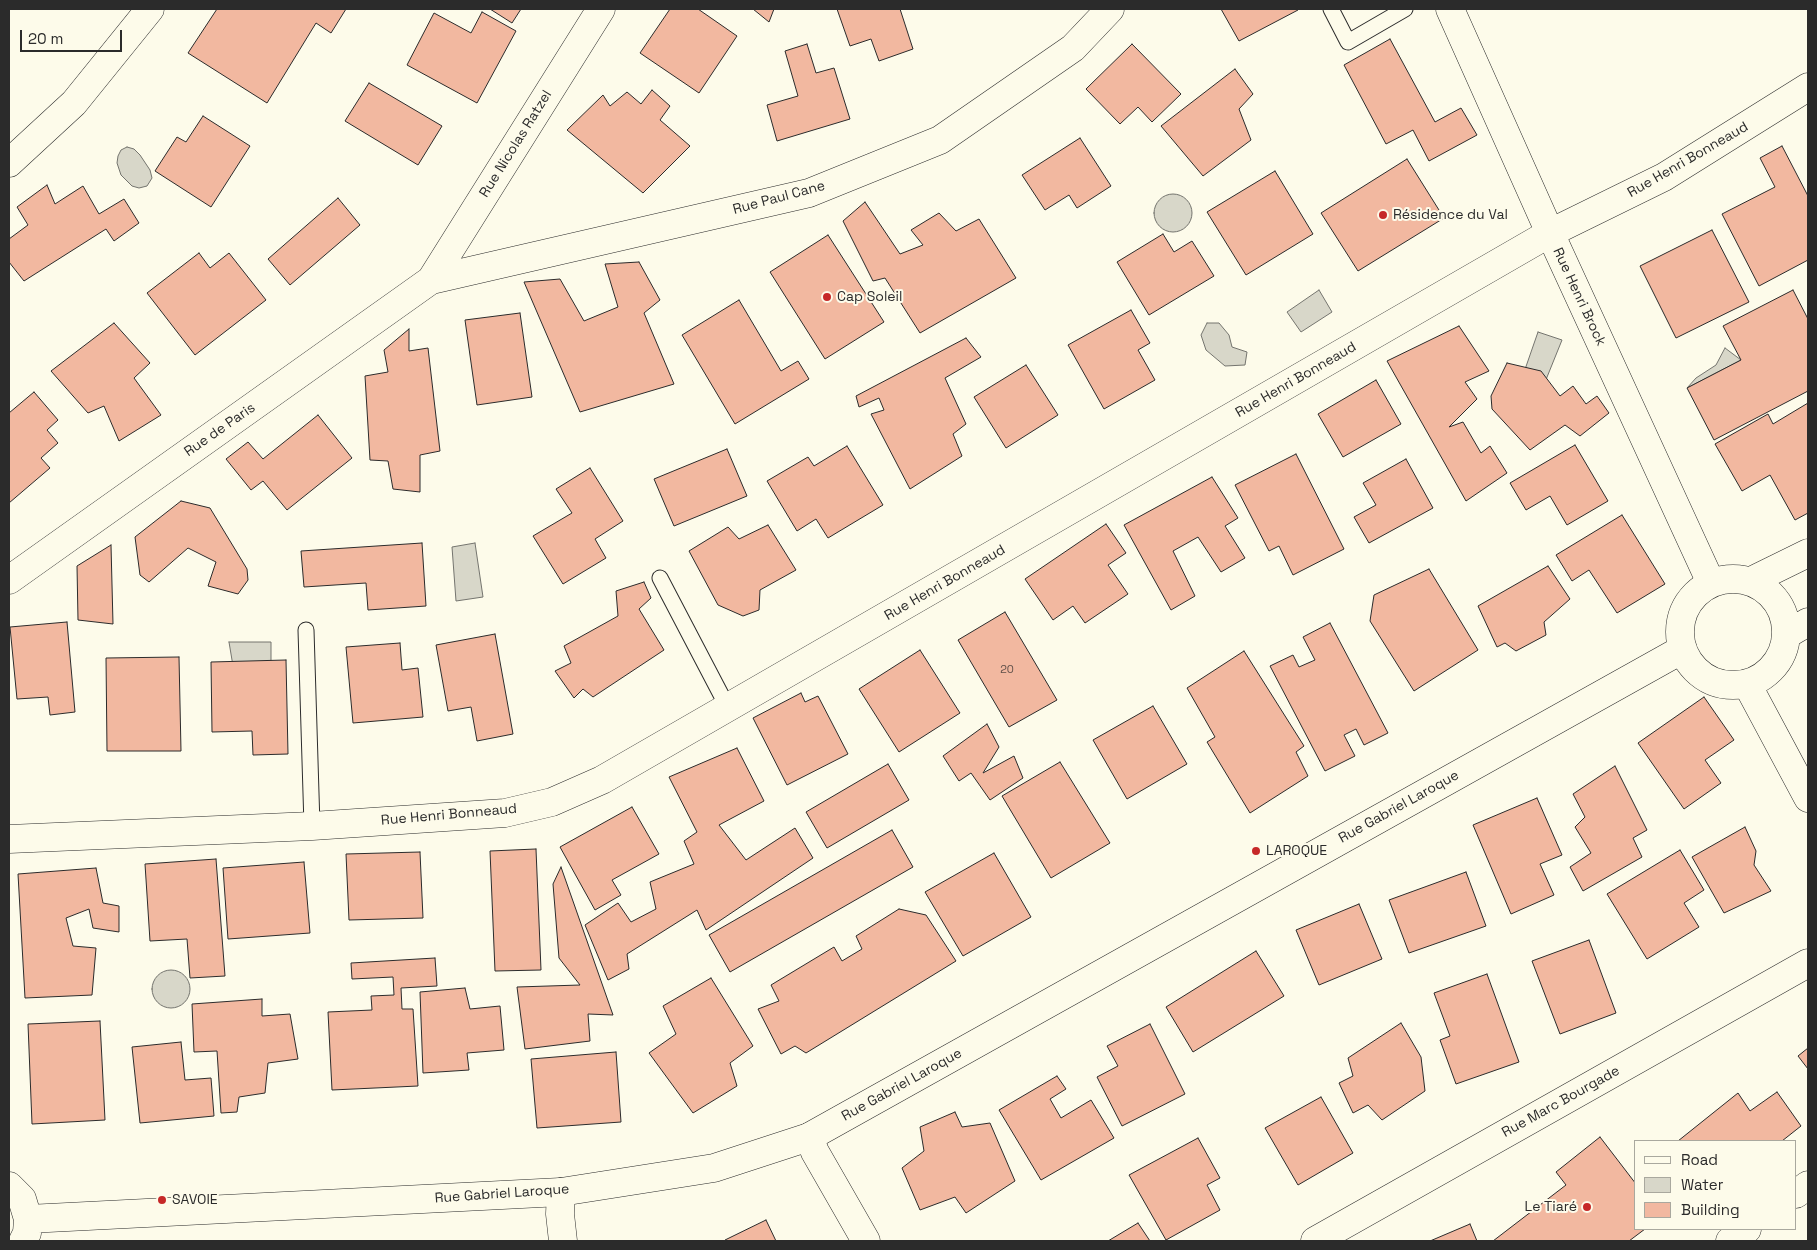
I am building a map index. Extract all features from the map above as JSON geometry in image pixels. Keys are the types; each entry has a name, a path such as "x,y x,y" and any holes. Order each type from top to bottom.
{"street":[{"path":"9,163 74,103 150,9"},
{"name":"Rue Nicolas Ratzel","path":"432,280 601,9"},
{"name":"Rue Paul Cane","path":"432,280 809,193 940,140 1073,48 1110,9"},
{"name":"Rue Henri Brock","path":"1450,9 1550,233 1711,583"},
{"name":"Rue Henri Bonneaud","path":"9,839 312,826 504,813 552,802 602,780 1550,233 1664,177 1808,87"},
{"name":"Rue de Paris","path":"9,580 432,280"},
{"path":"1751,582 1808,553"},
{"path":"1731,578 1751,582 1766,590 1778,602 1785,618 1797,629 1775,666 1762,677 1747,684 1727,685 1708,679 1693,666 1682,649 1680,634 1684,610 1698,592 1711,583 1731,578"},
{"name":"Rue Gabriel Laroque","path":"26,1230 562,1192 714,1168 809,1137 1682,649"},
{"path":"1747,684 1808,798"},
{"name":"Rue Marc Bourgade","path":"1315,1241 1808,963"},
{"path":"809,1137 815,1152 866,1241"},
{"path":"1797,1193 1808,1184"},
{"path":"9,1186 22,1199 26,1230"},
{"path":"562,1192 560,1214 563,1241"},
{"path":"1730,1241 1746,1230"}],"lane":[{"path":"1332,9 1348,42 1405,9"},
{"path":"660,578 728,708"},
{"path":"306,630 312,826"}],"water":[{"path":"127,147 134,149 140,155 150,170 152,178 147,186 139,188 132,186 121,175 117,163 118,156 121,150"},
{"path":"1173,194 1180,195 1186,200 1191,206 1191,220 1186,226 1180,231 1173,232 1166,231 1160,226 1155,220 1154,213 1155,206 1160,200 1166,195"},
{"path":"1319,290 1332,312 1301,332 1287,312"},
{"path":"1207,323 1219,323 1229,335 1232,347 1247,352 1245,365 1225,366 1206,350 1201,335"},
{"path":"1538,332 1562,340 1541,392 1522,378"},
{"path":"1725,348 1741,360 1687,388 1696,378 1716,365"},
{"path":"475,543 483,597 456,601 452,547"},
{"path":"229,642 271,642 271,671 233,666"},
{"path":"171,970 184,976 190,989 184,1002 171,1008 158,1002 152,989 158,976"}],"building":[{"path":"217,9 346,9 331,33 316,23 267,103 188,53"},
{"path":"490,9 521,9 512,23"},
{"path":"670,9 698,9 737,36 699,93 640,53"},
{"path":"753,9 774,9 769,22"},
{"path":"837,9 900,9 913,49 879,61 871,39 850,46"},
{"path":"1221,9 1297,9 1298,10 1239,41"},
{"path":"482,12 516,31 477,103 407,65 434,13 471,33"},
{"path":"1390,39 1435,122 1461,108 1477,135 1429,161 1413,130 1386,144 1344,65"},
{"path":"807,44 816,73 834,68 850,119 777,141 767,105 798,96 785,51"},
{"path":"1132,44 1181,94 1152,122 1138,107 1120,124 1086,89"},
{"path":"1235,69 1253,94 1239,109 1251,140 1203,176 1161,126"},
{"path":"369,83 442,126 418,165 345,121"},
{"path":"652,90 670,106 660,120 690,146 643,193 567,130 603,95 610,106 627,92 641,104"},
{"path":"203,116 250,146 211,207 155,171 177,137 186,142"},
{"path":"1080,138 1111,186 1077,208 1069,195 1045,210 1022,175"},
{"path":"1782,146 1808,196 1808,260 1759,286 1722,214 1775,187 1760,158"},
{"name":"Résidence du Val","path":"1407,159 1444,218 1358,271 1321,213"},
{"path":"1275,171 1313,234 1246,275 1207,212"},
{"path":"47,185 55,204 83,186 99,214 124,199 139,223 114,241 106,229 24,281 9,262 9,239 28,225 17,207"},
{"path":"338,198 360,225 290,285 268,259"},
{"path":"865,202 900,254 923,245 911,230 939,213 956,231 979,219 1016,278 920,333 885,278 873,281 843,221"},
{"path":"1712,230 1749,302 1676,338 1640,266"},
{"path":"1163,234 1174,252 1192,241 1214,276 1149,315 1117,262"},
{"name":"Cap Soleil","path":"828,235 884,322 825,359 770,272"},
{"path":"199,253 210,268 229,253 266,300 195,355 147,293"},
{"path":"639,262 660,300 644,313 674,384 580,412 524,282 560,279 584,321 618,307 605,264"},
{"path":"1793,290 1808,319 1808,391 1714,440 1687,388 1741,360 1723,326"},
{"path":"739,300 781,371 798,361 809,379 735,424 682,335"},
{"path":"1131,310 1150,343 1138,350 1155,380 1104,409 1068,345"},
{"path":"520,313 532,397 477,405 465,320"},
{"path":"114,323 150,363 134,378 161,415 119,441 104,406 88,413 51,371"},
{"path":"1459,326 1489,371 1465,382 1477,399 1449,427 1463,422 1481,453 1490,446 1507,473 1466,501 1387,361"},
{"path":"409,329 409,351 428,348 440,451 420,455 420,492 393,489 388,461 370,460 365,376 388,372 384,350"},
{"path":"966,338 981,357 945,378 966,424 953,434 962,456 910,489 871,414 884,410 879,398 859,407 856,396"},
{"path":"1507,363 1541,371 1560,396 1573,386 1586,404 1597,396 1609,413 1580,436 1565,425 1530,450 1492,409 1491,396"},
{"path":"1026,365 1058,415 1006,448 974,397"},
{"path":"1376,380 1401,424 1343,457 1318,414"},
{"path":"34,392 58,420 47,430 58,443 41,458 50,468 9,503 9,413"},
{"path":"1808,403 1808,513 1795,520 1770,475 1742,491 1715,444 1768,414 1773,424"},
{"path":"318,415 352,458 287,510 263,481 251,490 226,459 248,442 263,459"},
{"path":"1575,445 1608,501 1567,525 1550,496 1526,510 1510,483"},
{"path":"847,446 883,505 828,538 816,519 797,531 767,481 808,457 814,466"},
{"path":"727,449 747,496 674,526 654,479"},
{"path":"1296,454 1344,549 1293,575 1279,546 1269,551 1235,485"},
{"path":"1406,459 1433,508 1369,543 1354,517 1376,505 1363,483"},
{"path":"590,468 623,521 595,539 606,558 563,584 533,536 572,513 556,489"},
{"path":"1212,477 1238,518 1225,526 1245,558 1221,572 1198,537 1173,551 1195,596 1171,610 1124,525"},
{"path":"181,501 210,508 247,569 248,580 238,594 208,586 216,562 188,548 149,582 140,575 135,537"},
{"path":"1622,515 1665,584 1617,613 1589,570 1572,581 1556,555"},
{"path":"1106,524 1126,553 1108,565 1128,594 1085,623 1073,606 1053,620 1025,579"},
{"path":"768,525 796,570 760,590 759,610 743,616 718,605 689,551 728,527 739,539"},
{"path":"422,543 426,606 368,610 366,583 304,587 301,551"},
{"path":"111,545 113,624 78,620 77,566"},
{"path":"1548,566 1570,599 1544,622 1546,635 1516,651 1505,643 1497,647 1478,606"},
{"path":"1429,569 1478,650 1414,691 1370,621 1374,595"},
{"path":"644,582 651,598 639,609 664,650 593,697 583,689 574,698 555,671 571,663 564,646 618,616 616,591"},
{"path":"1005,612 1057,700 1009,727 958,640"},
{"path":"67,622 75,712 50,715 48,697 17,699 10,627"},
{"path":"1330,623 1388,733 1364,745 1356,729 1344,735 1355,756 1325,771 1270,666 1293,655 1299,667 1315,660 1303,637"},
{"path":"495,634 513,734 477,741 471,707 448,711 436,645"},
{"path":"400,643 402,670 418,668 423,717 353,723 346,647"},
{"path":"920,650 960,713 899,752 859,689"},
{"path":"1244,651 1304,746 1296,752 1308,776 1250,813 1207,742 1215,737 1187,688"},
{"path":"179,657 181,751 107,751 106,658"},
{"path":"286,660 288,754 253,755 252,731 212,732 211,662"},
{"path":"801,693 805,702 818,696 848,754 787,785 753,718"},
{"path":"1704,697 1734,740 1705,760 1721,783 1684,809 1638,743"},
{"path":"1153,706 1187,764 1127,799 1093,740"},
{"path":"987,724 999,747 983,773 1014,756 1023,778 990,800 971,773 959,781 943,756"},
{"path":"737,748 764,801 719,825 746,860 795,828 813,858 706,930 697,910 627,954 629,969 608,980 585,925 618,903 631,922 656,909 650,882 694,864 684,841 697,832 669,777"},
{"path":"1060,762 1110,843 1051,878 1002,796"},
{"path":"888,764 909,800 827,848 806,812"},
{"path":"1615,766 1647,830 1633,838 1642,857 1583,891 1570,867 1591,853 1575,827 1585,817 1573,794"},
{"path":"1537,798 1562,855 1540,864 1554,895 1511,914 1473,825"},
{"path":"632,807 659,854 612,880 621,895 595,910 560,847"},
{"path":"1745,827 1756,851 1754,865 1771,891 1724,913 1692,857"},
{"path":"892,830 913,867 730,972 709,935"},
{"path":"536,849 541,970 495,971 490,851"},
{"path":"1680,850 1704,890 1684,903 1699,927 1647,959 1607,894"},
{"path":"420,852 423,918 349,920 346,854"},
{"path":"994,853 1031,917 963,956 925,892"},
{"path":"216,859 225,976 190,978 187,939 150,941 145,864"},
{"path":"304,862 310,933 228,939 223,868"},
{"path":"561,867 613,1015 588,1014 590,1041 525,1049 517,987 580,985 559,958 553,884"},
{"path":"96,868 103,903 119,906 119,932 93,928 89,909 66,918 73,946 96,948 92,995 25,998 18,874"},
{"path":"1466,872 1486,926 1409,953 1389,900"},
{"path":"1359,904 1382,959 1319,985 1296,930"},
{"path":"899,909 926,915 956,961 806,1053 795,1046 781,1054 758,1009 779,1001 771,985 834,947 842,961 862,949 856,936"},
{"path":"1589,940 1616,1013 1560,1034 1532,961"},
{"path":"1256,951 1284,996 1193,1052 1166,1007"},
{"path":"435,958 437,986 401,988 402,1009 413,1009 418,1086 332,1090 328,1012 372,1010 371,996 394,995 393,977 352,979 351,963"},
{"path":"1487,974 1519,1062 1456,1084 1440,1040 1450,1036 1434,993"},
{"path":"711,978 753,1046 730,1063 737,1086 693,1113 649,1053 676,1034 663,1006"},
{"path":"465,988 470,1009 500,1006 504,1050 467,1053 469,1070 423,1073 420,992"},
{"path":"262,999 262,1016 290,1014 298,1059 268,1063 265,1093 239,1097 237,1112 221,1113 217,1051 194,1052 192,1004"},
{"path":"100,1021 105,1120 32,1124 28,1024"},
{"path":"1401,1023 1421,1057 1425,1091 1382,1120 1368,1105 1353,1113 1339,1083 1353,1076 1348,1058"},
{"path":"1150,1024 1185,1094 1122,1126 1097,1077 1118,1066 1107,1046"},
{"path":"181,1042 185,1080 211,1078 214,1116 140,1123 132,1047"},
{"path":"1808,1048 1808,1069 1798,1056"},
{"path":"616,1052 621,1122 537,1128 531,1059"},
{"path":"1057,1076 1066,1089 1050,1099 1061,1118 1091,1100 1114,1138 1041,1180 999,1110"},
{"path":"1777,1092 1801,1126 1783,1140 1679,1140 1738,1093 1750,1111"},
{"path":"1321,1097 1353,1153 1298,1185 1265,1128"},
{"path":"955,1112 962,1127 990,1123 1015,1181 966,1213 955,1197 920,1210 902,1168 924,1151 920,1127"},
{"name":"Le Tiaré","path":"1600,1137 1634,1181 1634,1230 1644,1230 1629,1241 1493,1241 1566,1185 1556,1172"},
{"path":"1198,1138 1220,1178 1207,1185 1220,1210 1166,1240 1129,1175"},
{"path":"766,1220 776,1241 725,1241 725,1240"},
{"path":"1138,1223 1150,1241 1108,1241"},
{"path":"1470,1224 1477,1241 1430,1241"}],"place":[{"name":"Résidence du Val","path":"1383,215"},
{"name":"Cap Soleil","path":"827,297"},
{"name":"LAROQUE","path":"1256,851"},
{"name":"SAVOIE","path":"162,1200"},
{"name":"Le Tiaré","path":"1587,1207"}]}
